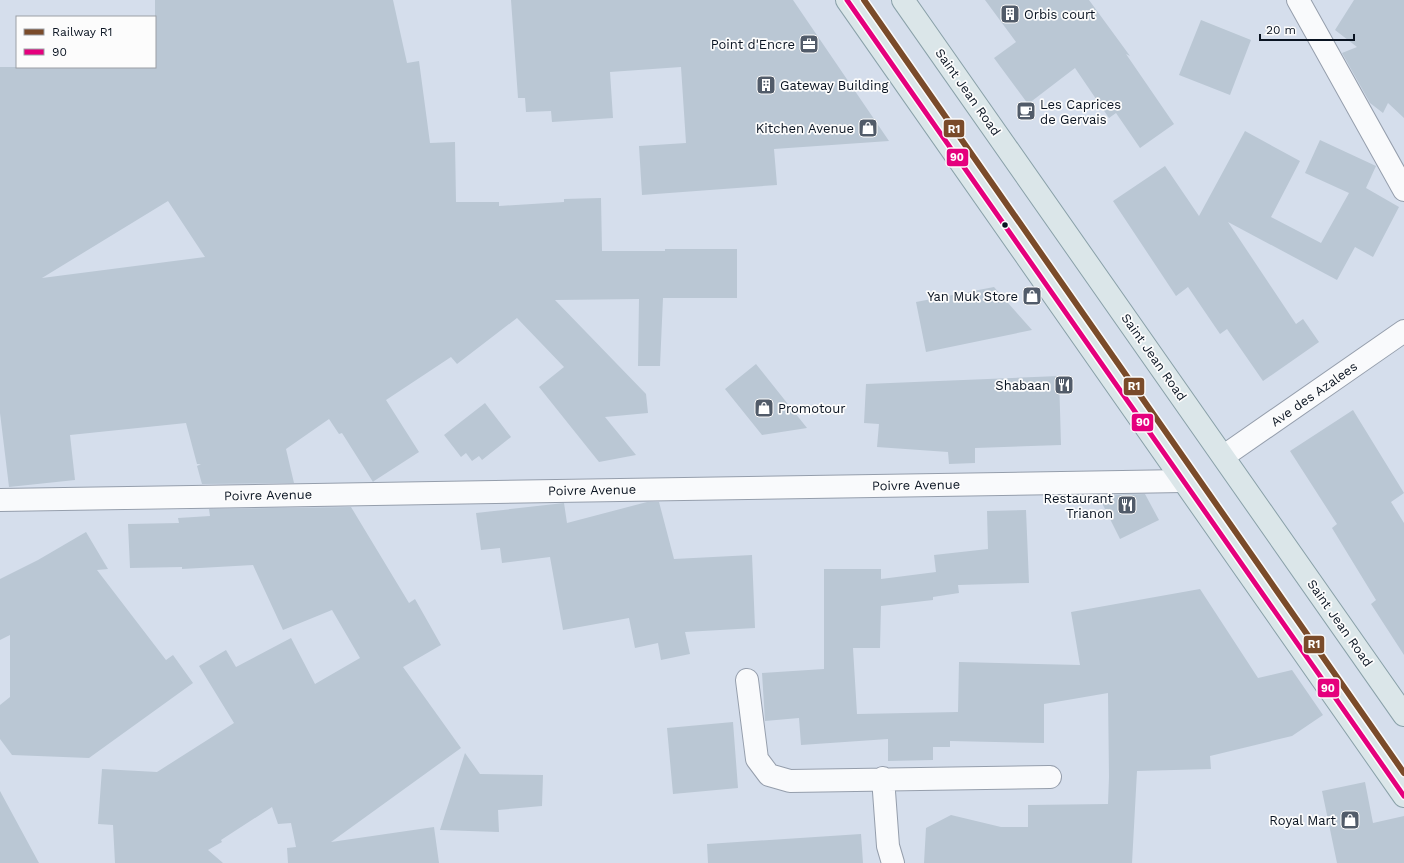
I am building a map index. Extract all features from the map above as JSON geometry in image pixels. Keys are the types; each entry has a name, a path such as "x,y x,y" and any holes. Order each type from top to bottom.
{"main road":[{"path":"847,0 1404,796"},
{"name":"Saint Jean Road","path":"903,0 1224,456 1404,715"}],"street":[{"path":"1298,0 1404,190"},
{"name":"Ave des Azalees","path":"1224,456 1404,331"},
{"name":"Poivre Avenue","path":"0,500 1183,481"},
{"path":"747,680 758,759 769,774 790,781 883,778 1050,777"},
{"path":"883,778 888,846 893,863"}],"building":[{"path":"155,0 393,0 407,63 419,61 430,143 455,142 456,202 499,202 499,206 564,202 564,199 601,198 602,251 737,249 737,298 663,298 660,366 638,366 639,299 555,300 646,394 648,413 605,417 636,455 599,462 539,387 564,367 517,318 457,364 451,357 386,400 419,452 373,482 342,433 339,434 329,419 286,449 294,483 202,484 197,466 201,464 197,464 186,423 70,435 75,480 9,487 0,413 0,67 156,68","holes":["168,201 205,257 42,278"]},
{"name":"Gateway Building","path":"511,0 793,0 889,141 774,149 777,185 642,195 639,146 686,143 681,67 610,72 613,118 552,122 551,111 526,112 525,98 518,98"},
{"path":"985,0 1089,0 1130,56 1126,54 1174,124 1140,148 1116,113 1109,118 1075,68 1028,104 994,58 1016,42"},
{"path":"1354,0 1404,0 1404,118 1388,103 1383,113 1370,103 1342,53 1357,47 1335,30"},
{"path":"1201,20 1251,40 1230,95 1179,75"},
{"path":"1245,131 1300,161 1271,217 1321,243 1349,193 1305,173 1320,140 1376,166 1366,188 1399,207 1373,257 1355,247 1337,280 1228,222 1296,324 1303,319 1319,342 1263,381 1227,329 1220,334 1188,287 1176,296 1113,201 1165,166 1199,216"},
{"path":"994,287 1032,330 926,352 916,302"},
{"path":"756,364 807,428 762,435 725,389"},
{"path":"1059,376 1061,445 975,448 975,463 949,464 948,452 877,447 879,424 864,423 866,384"},
{"path":"485,403 511,437 482,460 479,456 472,461 466,453 461,457 444,435"},
{"path":"1353,410 1404,493 1391,502 1404,523 1404,655 1371,604 1376,600 1332,528 1337,524 1290,451"},
{"name":"Restaurant Trianon","path":"1145,494 1159,520 1120,539 1098,495"},
{"path":"647,502 659,502 674,559 752,555 755,628 685,632 690,654 661,660 658,643 635,648 629,618 563,630 550,557 502,563 500,548 481,550 476,513 564,503 567,523"},
{"path":"351,507 409,603 415,599 441,645 403,667 461,748 331,842 434,827 439,863 288,863 287,848 296,847 291,823 278,824 272,807 208,850 223,863 115,863 113,825 98,824 102,769 157,772 234,723 199,666 226,650 236,667 291,638 315,684 360,658 332,610 283,630 253,565 182,569 182,567 130,568 128,524 179,523 178,518 210,516 209,509"},
{"path":"1026,510 1029,583 958,585 959,593 933,597 933,600 881,606 880,648 853,648 857,714 958,712 959,662 1080,665 1071,612 1200,589 1258,678 1292,670 1323,715 1292,736 1210,756 1211,769 1137,771 1132,863 924,863 926,828 951,815 1001,827 1028,827 1028,805 1108,804 1108,693 1044,704 1044,743 950,741 950,747 933,747 933,760 888,761 888,739 801,745 799,718 765,721 762,673 824,669 824,569 881,569 881,579 936,572 934,555 988,549 987,511"},
{"path":"86,532 108,569 97,570 166,660 173,655 193,683 89,758 12,755 0,739 0,705 10,697 10,635 0,640 0,579 38,560"},
{"path":"733,722 738,788 673,794 667,728"},
{"path":"465,753 480,774 543,775 542,806 498,810 499,832 440,830"},
{"name":"Royal Mart","path":"1365,782 1373,823 1404,816 1404,863 1337,863 1322,791"},
{"path":"0,791 39,863 0,863"},
{"path":"861,834 863,863 708,863 707,844"}],"rail line":[{"name":"R1","path":"864,0 1404,773"}],"transit line":[{"name":"90","path":"847,0 1404,796"}],"place":[{"name":"Orbis court","path":"1010,14"},
{"name":"Point d'Encre","path":"809,44"},
{"name":"Gateway Building","path":"766,85"},
{"name":"Les Caprices de Gervais","path":"1026,111"},
{"name":"Kitchen Avenue","path":"868,128"},
{"name":"Yan Muk Store","path":"1032,296"},
{"name":"Shabaan","path":"1064,385"},
{"name":"Promotour","path":"764,408"},
{"name":"Restaurant Trianon","path":"1127,505"},
{"name":"Royal Mart","path":"1350,820"}]}
